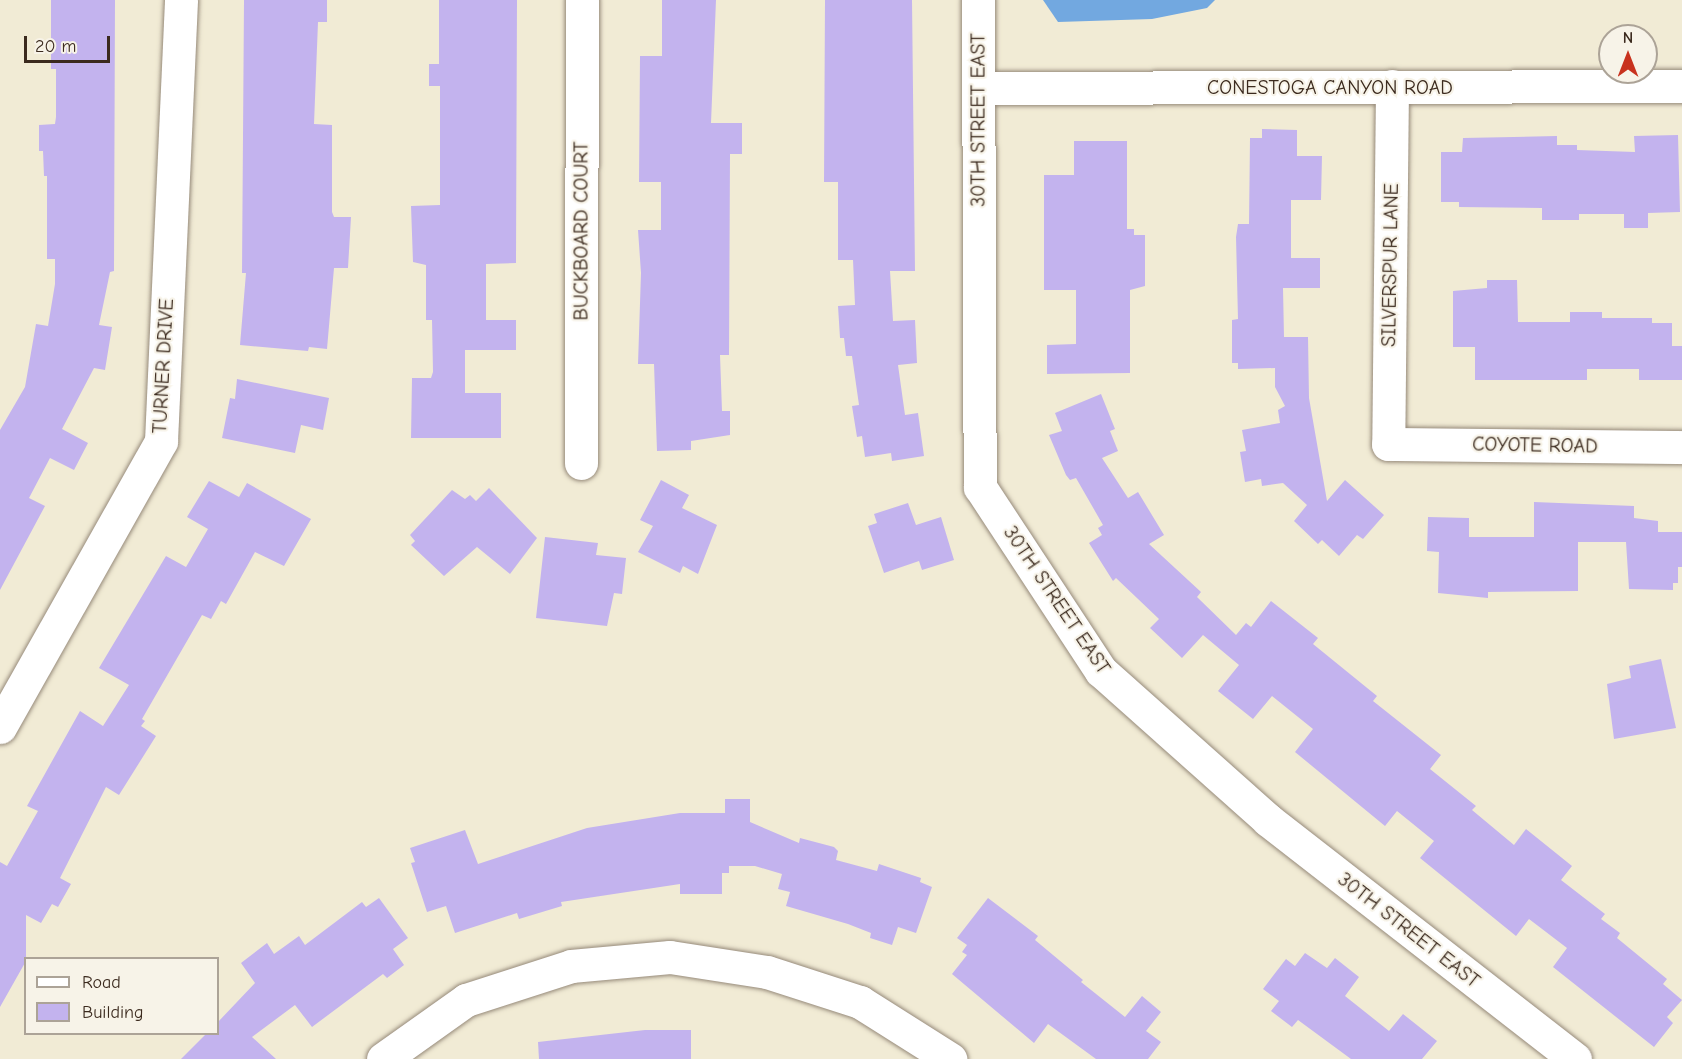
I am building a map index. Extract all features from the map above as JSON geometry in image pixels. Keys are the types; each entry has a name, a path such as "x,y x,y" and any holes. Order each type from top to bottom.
{"street":[{"name":"TURNER DRIVE","path":"0,727 160,441 181,0"},
{"name":"BUCKBOARD COURT","path":"580,463 582,0"},
{"name":"30TH STREET EAST","path":"978,0 980,487 1101,671 1268,820 1575,1059"},
{"name":"SILVERSPUR LANE","path":"1388,444 1392,86"},
{"name":"CONESTOGA CANYON ROAD","path":"978,88 1682,86"},
{"name":"COYOTE ROAD","path":"1388,444 1682,447"},
{"path":"382,1059 466,1000 571,966 670,957 767,972 860,1002 950,1059"}],"water":[{"path":"1043,0 1215,0 1207,8 1152,19 1058,22"}],"building":[{"path":"51,0 115,0 114,271 110,272 99,325 112,327 105,370 94,368 62,429 88,443 74,470 50,458 29,498 45,506 0,590 0,430 25,387 36,324 48,326 55,284 55,259 47,259 47,176 44,176 43,151 39,151 39,125 55,124 56,117 56,69 51,69"},
{"path":"244,0 327,0 327,22 318,22 314,124 332,125 332,212 334,217 351,217 348,268 334,268 327,349 309,347 308,351 240,345 246,273 242,273"},
{"path":"439,0 517,0 516,263 486,264 486,320 516,320 516,350 465,350 465,393 501,393 501,438 411,438 412,378 431,378 433,372 432,320 426,320 426,265 413,262 411,206 440,205 440,86 429,86 429,64 439,64"},
{"path":"662,0 716,0 711,123 742,123 742,154 730,154 729,355 720,355 722,411 730,411 730,435 691,441 691,450 657,451 654,364 638,364 641,273 638,230 661,230 661,182 639,182 640,56 662,56"},
{"path":"825,0 912,0 915,271 890,271 893,321 915,320 917,363 898,365 905,415 918,413 924,456 892,461 891,453 865,457 862,436 857,437 852,406 859,405 852,356 846,356 844,338 840,338 838,306 855,305 853,260 838,260 838,182 824,182"},
{"path":"1262,129 1297,130 1297,156 1322,156 1321,200 1291,200 1291,258 1320,258 1320,288 1283,288 1284,337 1308,337 1309,398 1327,501 1345,480 1384,515 1363,539 1357,535 1339,556 1322,540 1318,544 1294,521 1307,505 1283,483 1262,486 1261,479 1245,482 1240,452 1246,451 1242,430 1280,423 1278,410 1285,406 1275,387 1275,368 1238,369 1238,363 1232,363 1232,320 1238,319 1236,237 1238,224 1249,224 1250,138 1262,138"},
{"path":"1678,135 1680,212 1648,213 1648,228 1624,228 1624,214 1579,214 1579,220 1542,220 1542,208 1459,207 1459,202 1441,202 1441,152 1462,152 1463,138 1557,136 1557,145 1577,145 1577,150 1635,152 1634,136"},
{"path":"1074,141 1127,141 1127,229 1134,229 1134,235 1145,235 1145,286 1130,290 1130,373 1047,374 1047,345 1076,344 1076,290 1044,290 1044,175 1074,175"},
{"path":"1487,280 1517,280 1518,322 1570,322 1570,312 1602,312 1602,318 1652,318 1652,323 1672,323 1672,346 1682,346 1682,380 1639,380 1639,369 1587,369 1587,380 1475,380 1475,347 1453,347 1453,291 1487,288"},
{"path":"237,379 329,398 323,430 301,425 295,453 222,438 230,398 235,399"},
{"path":"1101,394 1115,429 1110,431 1118,451 1102,458 1128,498 1138,492 1164,535 1149,544 1201,592 1197,597 1236,635 1246,623 1251,627 1271,601 1318,638 1313,644 1377,696 1373,701 1441,755 1430,769 1476,806 1472,810 1514,845 1526,829 1572,866 1561,880 1605,914 1601,919 1620,933 1617,938 1667,979 1663,984 1682,1000 1667,1017 1673,1023 1654,1047 1553,967 1567,948 1529,919 1516,936 1420,858 1434,841 1397,811 1385,826 1295,752 1313,729 1272,696 1253,719 1218,691 1239,665 1203,635 1182,658 1150,628 1159,619 1116,578 1113,581 1089,543 1102,535 1098,528 1103,525 1076,478 1070,480 1066,475 1049,435 1062,431 1055,413"},
{"path":"661,480 689,495 682,508 717,525 698,574 683,566 680,573 638,552 653,526 640,520"},
{"path":"209,481 239,497 247,483 311,519 284,566 255,552 226,604 221,601 211,619 202,615 142,719 145,721 141,726 156,736 119,795 106,787 60,878 71,884 58,907 52,904 41,923 26,915 24,965 0,1007 0,862 7,866 38,811 27,806 80,711 103,726 129,685 99,668 166,556 186,567 208,529 187,517"},
{"path":"489,488 537,538 510,574 477,547 444,576 411,545 415,541 410,535 452,490 465,499 470,495 476,501"},
{"path":"1534,502 1634,506 1634,518 1658,521 1658,532 1682,532 1682,567 1678,567 1678,583 1673,583 1673,590 1629,589 1626,542 1578,542 1578,591 1488,592 1488,598 1438,593 1439,552 1427,551 1428,517 1469,518 1469,537 1534,537"},
{"path":"908,503 916,525 941,517 954,560 922,570 919,561 884,573 868,526 877,523 874,514"},
{"path":"545,537 598,543 596,555 626,558 622,594 614,593 607,626 536,618"},
{"path":"1661,659 1676,728 1614,739 1607,684 1631,678 1629,666"},
{"path":"725,799 750,799 750,822 799,843 800,838 834,847 838,851 836,860 877,871 879,864 921,878 920,882 932,887 916,933 898,927 892,945 870,938 871,933 848,924 786,906 790,892 778,889 782,874 755,866 729,866 729,873 722,873 722,894 680,894 680,884 561,902 562,906 519,919 517,913 455,933 446,906 427,912 411,863 415,862 410,848 465,830 478,864 587,828 680,813 725,813"},
{"path":"379,898 408,938 393,949 404,965 387,978 383,974 312,1027 295,1005 252,1037 276,1059 181,1059 205,1035 219,1035 219,1021 255,983 241,963 267,943 274,954 299,936 305,945 362,902 366,907"},
{"path":"988,898 1038,936 1035,940 1083,980 1081,982 1125,1017 1142,996 1161,1012 1146,1031 1161,1042 1148,1059 1096,1059 1048,1024 1034,1043 952,974 967,955 962,952 967,945 957,938"},
{"path":"1305,953 1327,968 1335,958 1359,977 1345,996 1389,1031 1403,1014 1437,1041 1422,1059 1351,1059 1298,1020 1292,1027 1271,1011 1279,1001 1263,989 1286,959 1295,966"},
{"path":"645,1030 691,1030 691,1059 539,1059 538,1042"}]}
